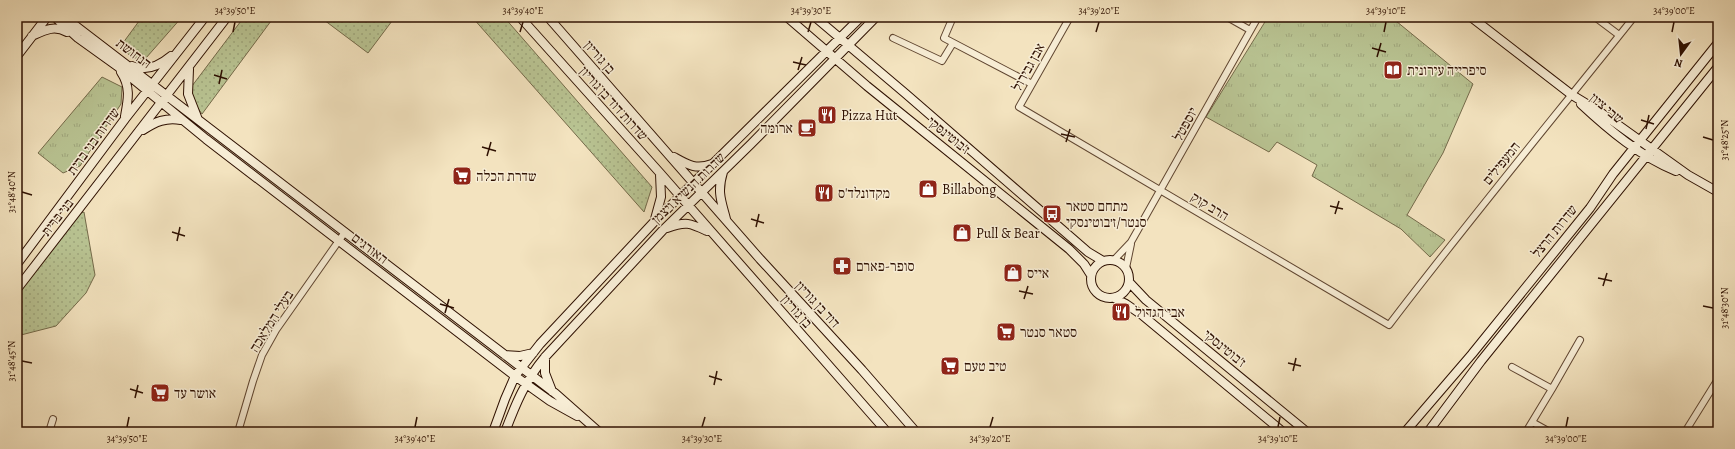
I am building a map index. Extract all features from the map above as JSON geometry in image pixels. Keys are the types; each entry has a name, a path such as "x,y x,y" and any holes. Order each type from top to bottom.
{"street":[{"path":"17,56 47,17"},
{"name":"הנחושת","path":"55,17 78,38 153,83 168,95"},
{"name":"הנחושת","path":"64,17 120,64 146,91"},
{"path":"125,119 128,101 128,88 120,64 138,68 150,68 161,64 181,48 205,17"},
{"path":"161,103 227,17"},
{"name":"שדרות דוד בן גוריון","path":"520,17 688,206"},
{"name":"בן גוריון","path":"548,17 665,150"},
{"name":"ז'בוטינסקי","path":"787,17 834,59 1069,249 1084,264 1091,275"},
{"name":"ז'בוטינסקי","path":"815,17 1088,252 1103,261"},
{"name":"שדרות הנשיא ויצמן","path":"493,432 515,376 533,353 654,222 861,17"},
{"name":"שדרות הנשיא ויצמן","path":"505,432 525,384 545,357 663,230 723,172 876,17"},
{"path":"953,17 944,38 1032,84"},
{"name":"אבן גבירול","path":"1019,107 1070,17"},
{"path":"1227,17 1250,30"},
{"name":"יוספטל","path":"1114,260 1131,242 1258,17"},
{"name":"שבי ציון","path":"1471,17 1572,95 1589,111 1634,147 1649,152 1718,192"},
{"name":"שבי ציון","path":"1480,17 1494,35"},
{"path":"1595,17 1619,35"},
{"name":"המעפילים","path":"1389,325 1452,241 1634,17"},
{"path":"32,36 52,28 61,28 78,38"},
{"path":"893,38 942,62 953,43"},
{"name":"שדרות הרצל","path":"1405,432 1472,354 1590,208 1613,174 1718,43"},
{"name":"שדרות בני ברית","path":"17,264 146,91 181,48"},
{"name":"שדרות הרצל","path":"1428,432 1447,406 1718,67"},
{"path":"189,68 188,94 191,106 198,119"},
{"name":"האורגים","path":"146,91 525,384 561,408 583,419"},
{"name":"האורגים","path":"168,95 569,404 583,419 599,432"},
{"name":"שבי ציון","path":"1572,95 1600,112 1640,140 1649,152"},
{"name":"בני ברית","path":"17,289 161,103"},
{"name":"הרב קוק","path":"1019,107 1389,325"},
{"path":"139,132 161,120 171,119 183,121"},
{"path":"665,150 685,164 702,168 716,162"},
{"path":"665,150 702,192"},
{"path":"723,172 719,185 719,193 727,222"},
{"path":"654,222 661,197 660,173"},
{"name":"דוד בן גוריון","path":"702,192 727,222 916,432"},
{"name":"בן גוריון","path":"688,206 887,432"},
{"path":"663,230 681,223 688,223 711,233"},
{"name":"בעלי המלאכה","path":"238,432 262,355 276,330 344,232"},
{"name":"יוספטל","path":"1126,268 1131,242"},
{"path":"1114,260 1126,268 1129,273 1129,282 1124,292 1114,298 1104,297 1096,292 1092,286 1091,275 1094,267 1103,261 1114,260"},
{"name":"ז'בוטינסקי","path":"1129,282 1146,300 1307,432"},
{"name":"ז'בוטינסקי","path":"1114,298 1142,315 1283,432"},
{"path":"1526,432 1580,340"},
{"path":"505,355 520,356 533,353"},
{"path":"545,357 545,373 552,391"},
{"path":"1512,367 1552,389"},
{"path":"1685,432 1718,379"},
{"path":"49,432 53,419"},
{"path":"1532,422 1550,432"}],"green space":[{"path":"142,17 182,17 146,58 133,58 120,47"},
{"path":"244,17 274,17 202,114 192,100 192,86"},
{"path":"320,17 395,17 368,53"},
{"path":"472,17 504,17 652,187 644,212"},
{"path":"1268,17 1383,17 1396,21 1473,84 1443,153 1407,215 1445,240 1430,257 1401,229 1312,176 1317,165 1277,142 1269,152 1206,117"},
{"path":"102,77 122,87 121,104 80,166 63,173 38,153"},
{"path":"84,212 95,275 86,293 56,326 17,336 17,289 75,215"}],"place":[{"name":"סיפרייה עירונית","path":"1393,70"},
{"name":"Pizza Hut","path":"827,115"},
{"name":"ארומה","path":"807,128"},
{"name":"שדרת הכלה","path":"462,176"},
{"name":"Billabong","path":"928,189"},
{"name":"מקדונלד'ס","path":"824,193"},
{"name":"מתחם סטאר סנטר/ז׳בוטינסקי","path":"1052,214"},
{"name":"Pull & Bear","path":"962,233"},
{"name":"סופר-פארם","path":"842,266"},
{"name":"אייס","path":"1013,273"},
{"name":"אבי הגדול","path":"1121,312"},
{"name":"סטאר סנטר","path":"1006,332"},
{"name":"טיב טעם","path":"950,366"},
{"name":"אושר עד","path":"160,393"}]}
